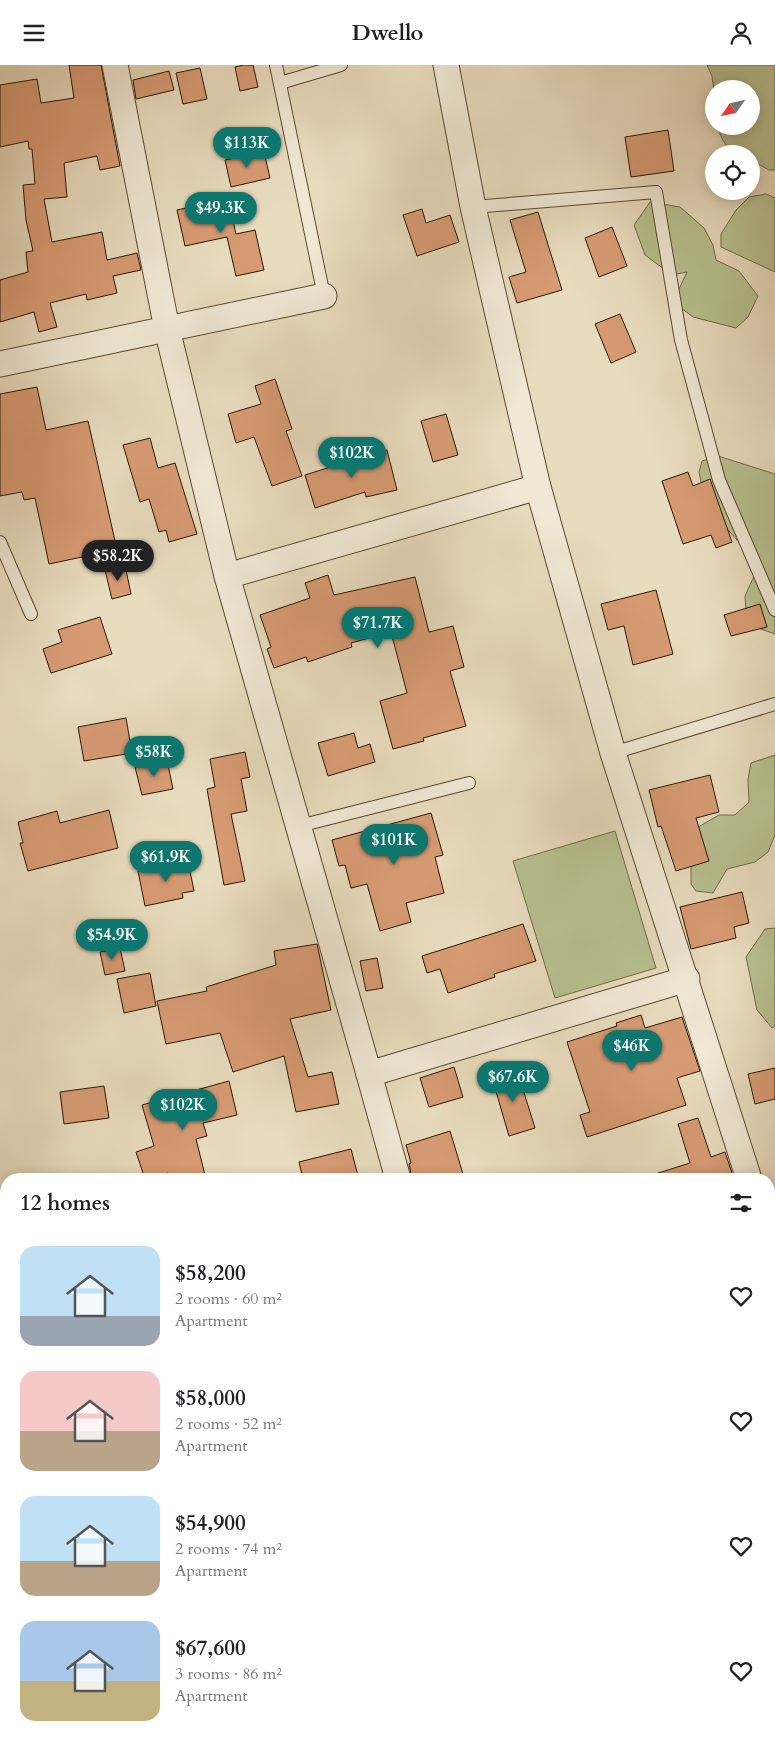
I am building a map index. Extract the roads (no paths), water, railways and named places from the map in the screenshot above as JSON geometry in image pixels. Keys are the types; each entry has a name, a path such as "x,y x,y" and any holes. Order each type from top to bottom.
{"street":[{"path":"115,65 167,329 227,576 370,1074 396,1173"},
{"path":"446,65 473,207 538,487 613,753 687,979 747,1173"},
{"path":"0,364 324,296"},
{"path":"227,576 538,487"},
{"path":"370,1074 687,979"}],"lane":[{"path":"276,65 324,296"},
{"path":"280,83 342,65"},
{"path":"473,207 656,192 680,340 719,480 775,610"},
{"path":"0,542 31,614"},
{"path":"613,753 775,704"},
{"path":"299,826 470,783"}]}
